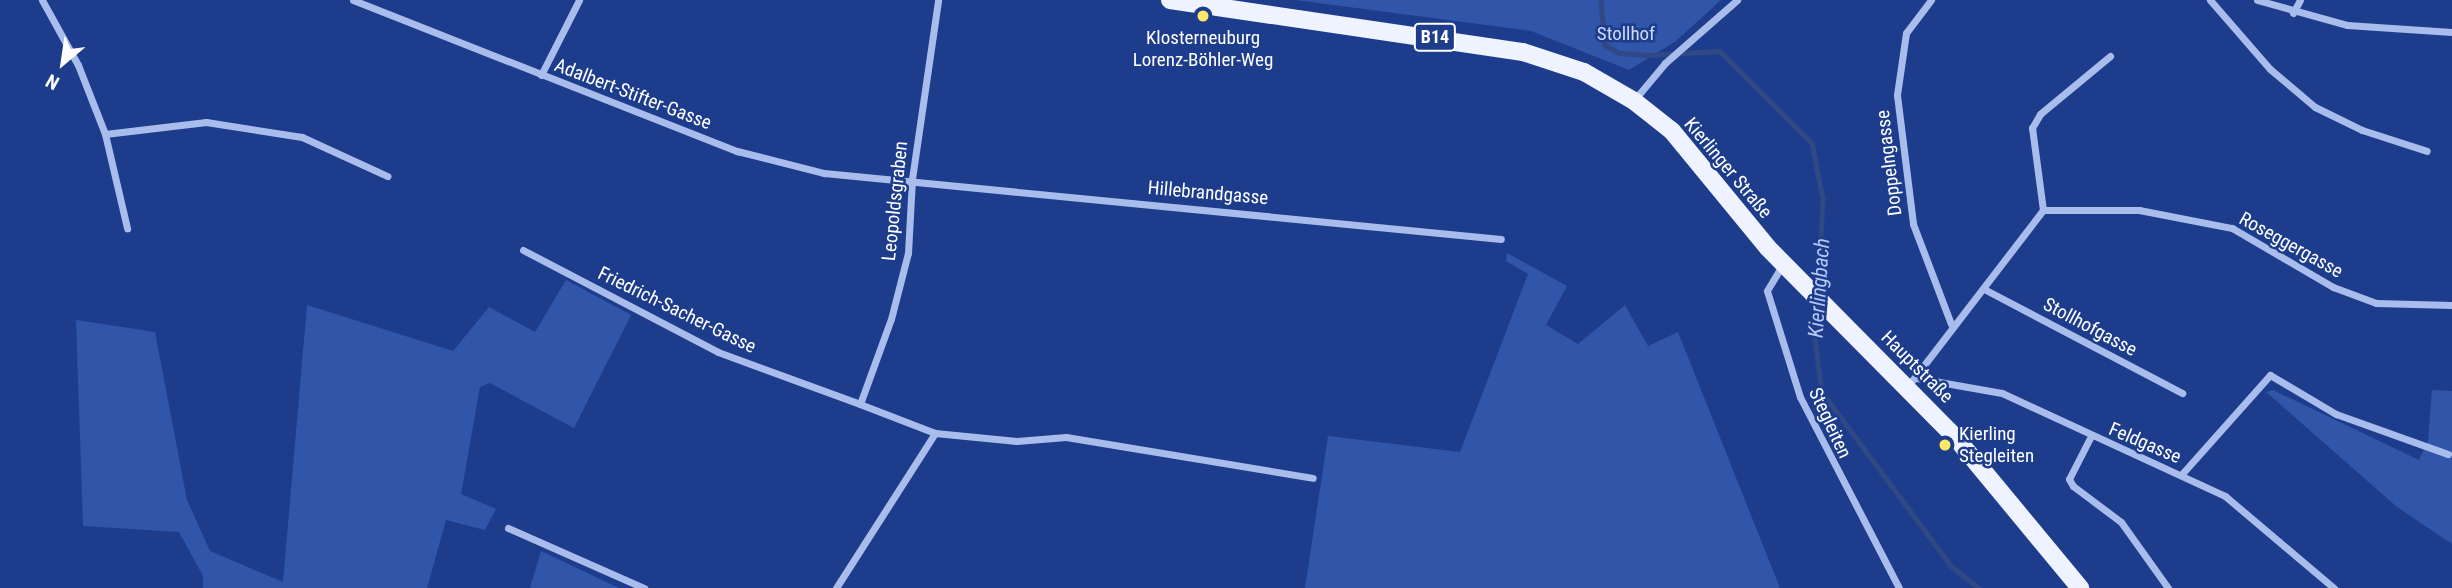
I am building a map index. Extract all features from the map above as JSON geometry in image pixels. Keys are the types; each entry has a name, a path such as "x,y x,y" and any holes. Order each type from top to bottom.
{"main road":[{"name":"Kierlinger Straße","path":"1170,0 1522,52 1584,72 1634,101 1672,131 1783,264 1828,308"},
{"name":"Hauptstraße","path":"1828,308 1912,382 2080,588"}],"street":[{"path":"42,0 78,65 105,134 127,228"},
{"name":"Adalbert-Stifter-Gasse","path":"353,0 753,157 824,173 912,179"},
{"path":"541,75 579,0"},
{"name":"Leopoldsgraben","path":"860,404 891,319 908,253 912,179 938,0"},
{"path":"1634,101 1665,63 1737,0"},
{"name":"Doppelngasse","path":"1931,0 1906,33 1897,95 1913,224 1951,324"},
{"path":"2210,0 2270,69 2315,107 2362,130 2427,151"},
{"path":"2257,0 2294,13 2347,25 2452,32"},
{"path":"2294,13 2300,0"},
{"path":"1912,382 1951,324 1983,289 2043,210 2032,128 2040,114 2110,57"},
{"path":"105,134 206,122 303,137 387,176"},
{"name":"Hillebrandgasse","path":"912,179 1500,239"},
{"name":"Roseggergasse","path":"2043,210 2139,210 2232,228 2333,287 2376,303 2452,305"},
{"name":"Friedrich-Sacher-Gasse","path":"523,250 718,352 860,404"},
{"name":"Stegleiten","path":"1783,264 1767,291 1800,397 1899,588"},
{"name":"Stollhofgasse","path":"1983,289 2182,393"},
{"path":"2181,475 2270,375 2336,414 2448,454"},
{"name":"Feldgasse","path":"1912,382 2001,393 2225,496 2334,588"},
{"path":"860,404 935,433 1017,441 1066,438 1313,478"},
{"path":"836,588 935,433"},
{"path":"2091,436 2069,479 2073,486 2121,522 2168,588"},
{"path":"508,528 644,588"}],"green space":[{"name":"Stollhof","path":"1295,0 1721,0 1676,41 1629,70 1531,31"},
{"path":"1507,253 1567,286 1546,325 1578,344 1625,305 1648,346 1678,332 1780,588 1305,588 1328,436 1460,452 1528,274 1506,261"},
{"path":"566,280 631,315 574,428 490,383 480,387 461,494 496,509 485,530 446,520 427,588 203,588 203,576 179,532 83,526 76,320 155,332 187,500 210,551 283,582 307,305 453,351 489,307 535,332"},
{"path":"2273,390 2419,460 2428,441 2432,390 2452,391 2452,544 2397,507 2266,392"},
{"path":"541,551 619,588 530,588"}],"waterway":[{"name":"Kierlingbach","path":"1601,0 1605,45 1619,53 1648,55 1720,51 1812,143 1823,199 1818,291"},
{"name":"Kierlingbach","path":"1815,303 1813,324 1822,392 1951,566 1979,588"}],"place":[{"name":"Klosterneuburg Lorenz-Böhler-Weg","path":"1203,16"},
{"name":"Kierling Stegleiten","path":"1945,445"}]}
